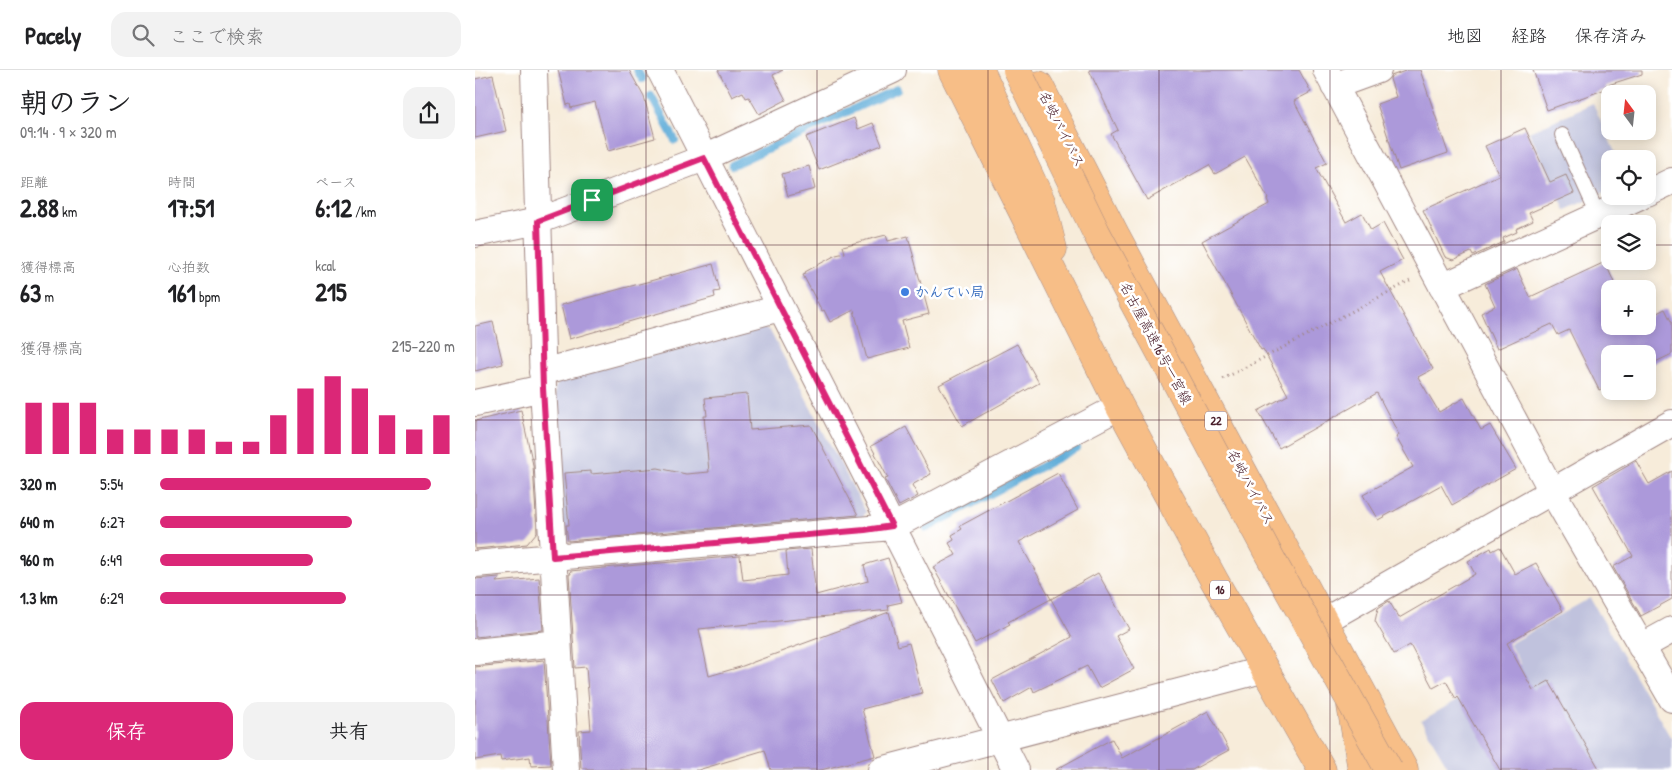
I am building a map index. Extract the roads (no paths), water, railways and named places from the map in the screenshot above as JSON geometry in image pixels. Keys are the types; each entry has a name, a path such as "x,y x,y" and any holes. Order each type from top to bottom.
{"highway":[{"path":"940,70 1111,411 1305,770"},
{"name":"16","path":"952,70 1121,407 1214,580 1322,770"},
{"path":"980,70 1041,200 1065,297"},
{"name":"名古屋高速16号一宮線","path":"1017,70 1101,241 1269,554 1389,770"},
{"name":"名岐バイパス","path":"1031,70 1116,236 1404,770"},
{"path":"1324,622 1347,687 1356,728 1362,770"}],"street":[{"path":"534,70 543,380 566,770"},
{"path":"659,70 1016,770"},
{"path":"475,234 538,221 704,158 893,70"},
{"path":"1378,70 1330,78 1552,491 1672,699"},
{"path":"1656,189 1672,181"},
{"path":"1438,278 1620,205"},
{"path":"475,403 543,380 780,308"},
{"path":"475,564 865,530 892,526 1111,411"},
{"path":"1324,622 1672,423"},
{"path":"1641,647 1672,630"},
{"path":"475,652 558,643"},
{"path":"881,770 1251,673"}],"lane":[{"path":"1561,135 1598,215"}],"waterway":[{"path":"637,70 642,79"},
{"path":"732,165 897,89"},
{"path":"651,96 675,140"},
{"path":"927,528 1076,448"}],"place":[{"name":"かんてい局","path":"905,292"}]}
